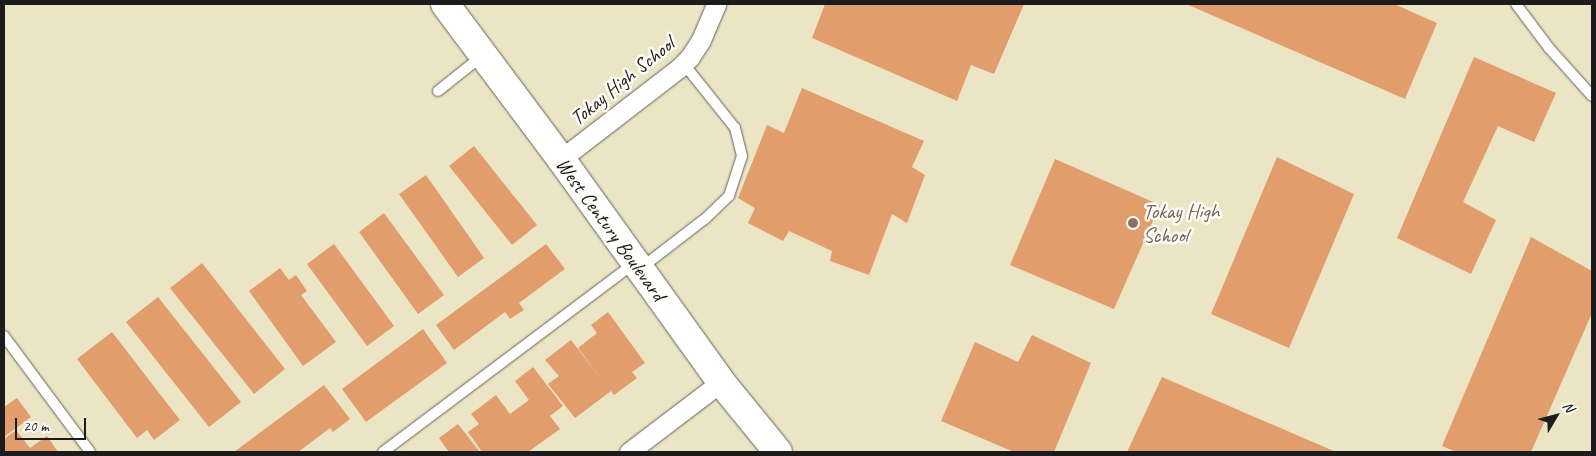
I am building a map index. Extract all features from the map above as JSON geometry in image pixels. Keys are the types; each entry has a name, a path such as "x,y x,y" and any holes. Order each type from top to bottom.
{"street":[{"name":"West Century Boulevard","path":"445,4 561,159 721,382 778,452"},
{"name":"Tokay High School","path":"561,159 684,64 701,40 716,4"},
{"path":"629,452 721,382"}],"lane":[{"path":"1516,4 1549,48 1592,96"},
{"path":"438,91 483,56"},
{"path":"383,452 706,218 729,196 742,156 735,128 684,64"},
{"path":"4,336 90,452"}],"building":[{"path":"825,4 1024,4 994,74 971,65 957,101 812,38"},
{"path":"1186,4 1394,4 1437,23 1405,99"},
{"path":"1474,57 1556,93 1534,142 1498,126 1463,202 1496,220 1471,274 1397,238"},
{"path":"802,88 924,141 912,167 925,175 907,223 892,214 869,275 830,261 832,251 789,231 783,241 748,223 755,208 738,198 767,125 784,133"},
{"path":"474,146 537,225 512,245 449,166"},
{"path":"1277,157 1354,194 1289,348 1211,314"},
{"path":"1055,159 1160,205 1114,309 1010,265"},
{"path":"426,175 484,258 458,277 399,194"},
{"path":"384,213 444,295 418,314 359,232"},
{"path":"1531,237 1592,271 1592,313 1531,452 1456,452 1442,446"},
{"path":"334,244 394,326 367,346 307,264"},
{"path":"546,244 565,269 519,303 524,310 510,319 505,312 454,350 436,325"},
{"path":"202,263 285,369 254,394 170,288"},
{"path":"280,268 289,280 296,275 307,291 301,295 336,342 303,366 249,291"},
{"path":"158,297 241,402 209,427 126,322"},
{"path":"608,312 645,363 632,372 637,378 614,395 611,391 575,418 548,384 559,376 545,360 571,340 602,380 578,348 597,333 591,325"},
{"path":"423,329 447,363 366,422 342,389"},
{"path":"112,332 180,420 154,440 147,430 137,438 77,359"},
{"path":"1032,335 1091,363 1054,452 1014,452 941,421 975,342 1018,362"},
{"path":"533,367 563,406 550,416 560,429 528,452 482,452 468,432 479,424 471,414 496,395 510,414 529,400 515,381"},
{"path":"1162,377 1336,452 1127,452"},
{"path":"324,385 350,419 333,432 330,428 298,452 234,452"},
{"path":"17,398 31,417 4,437 4,407"},
{"path":"458,424 480,452 449,452 439,438"},
{"path":"16,430 30,448 47,436 58,452 4,452 4,439"}],"place":[{"name":"Tokay High School","path":"1133,223"}]}
